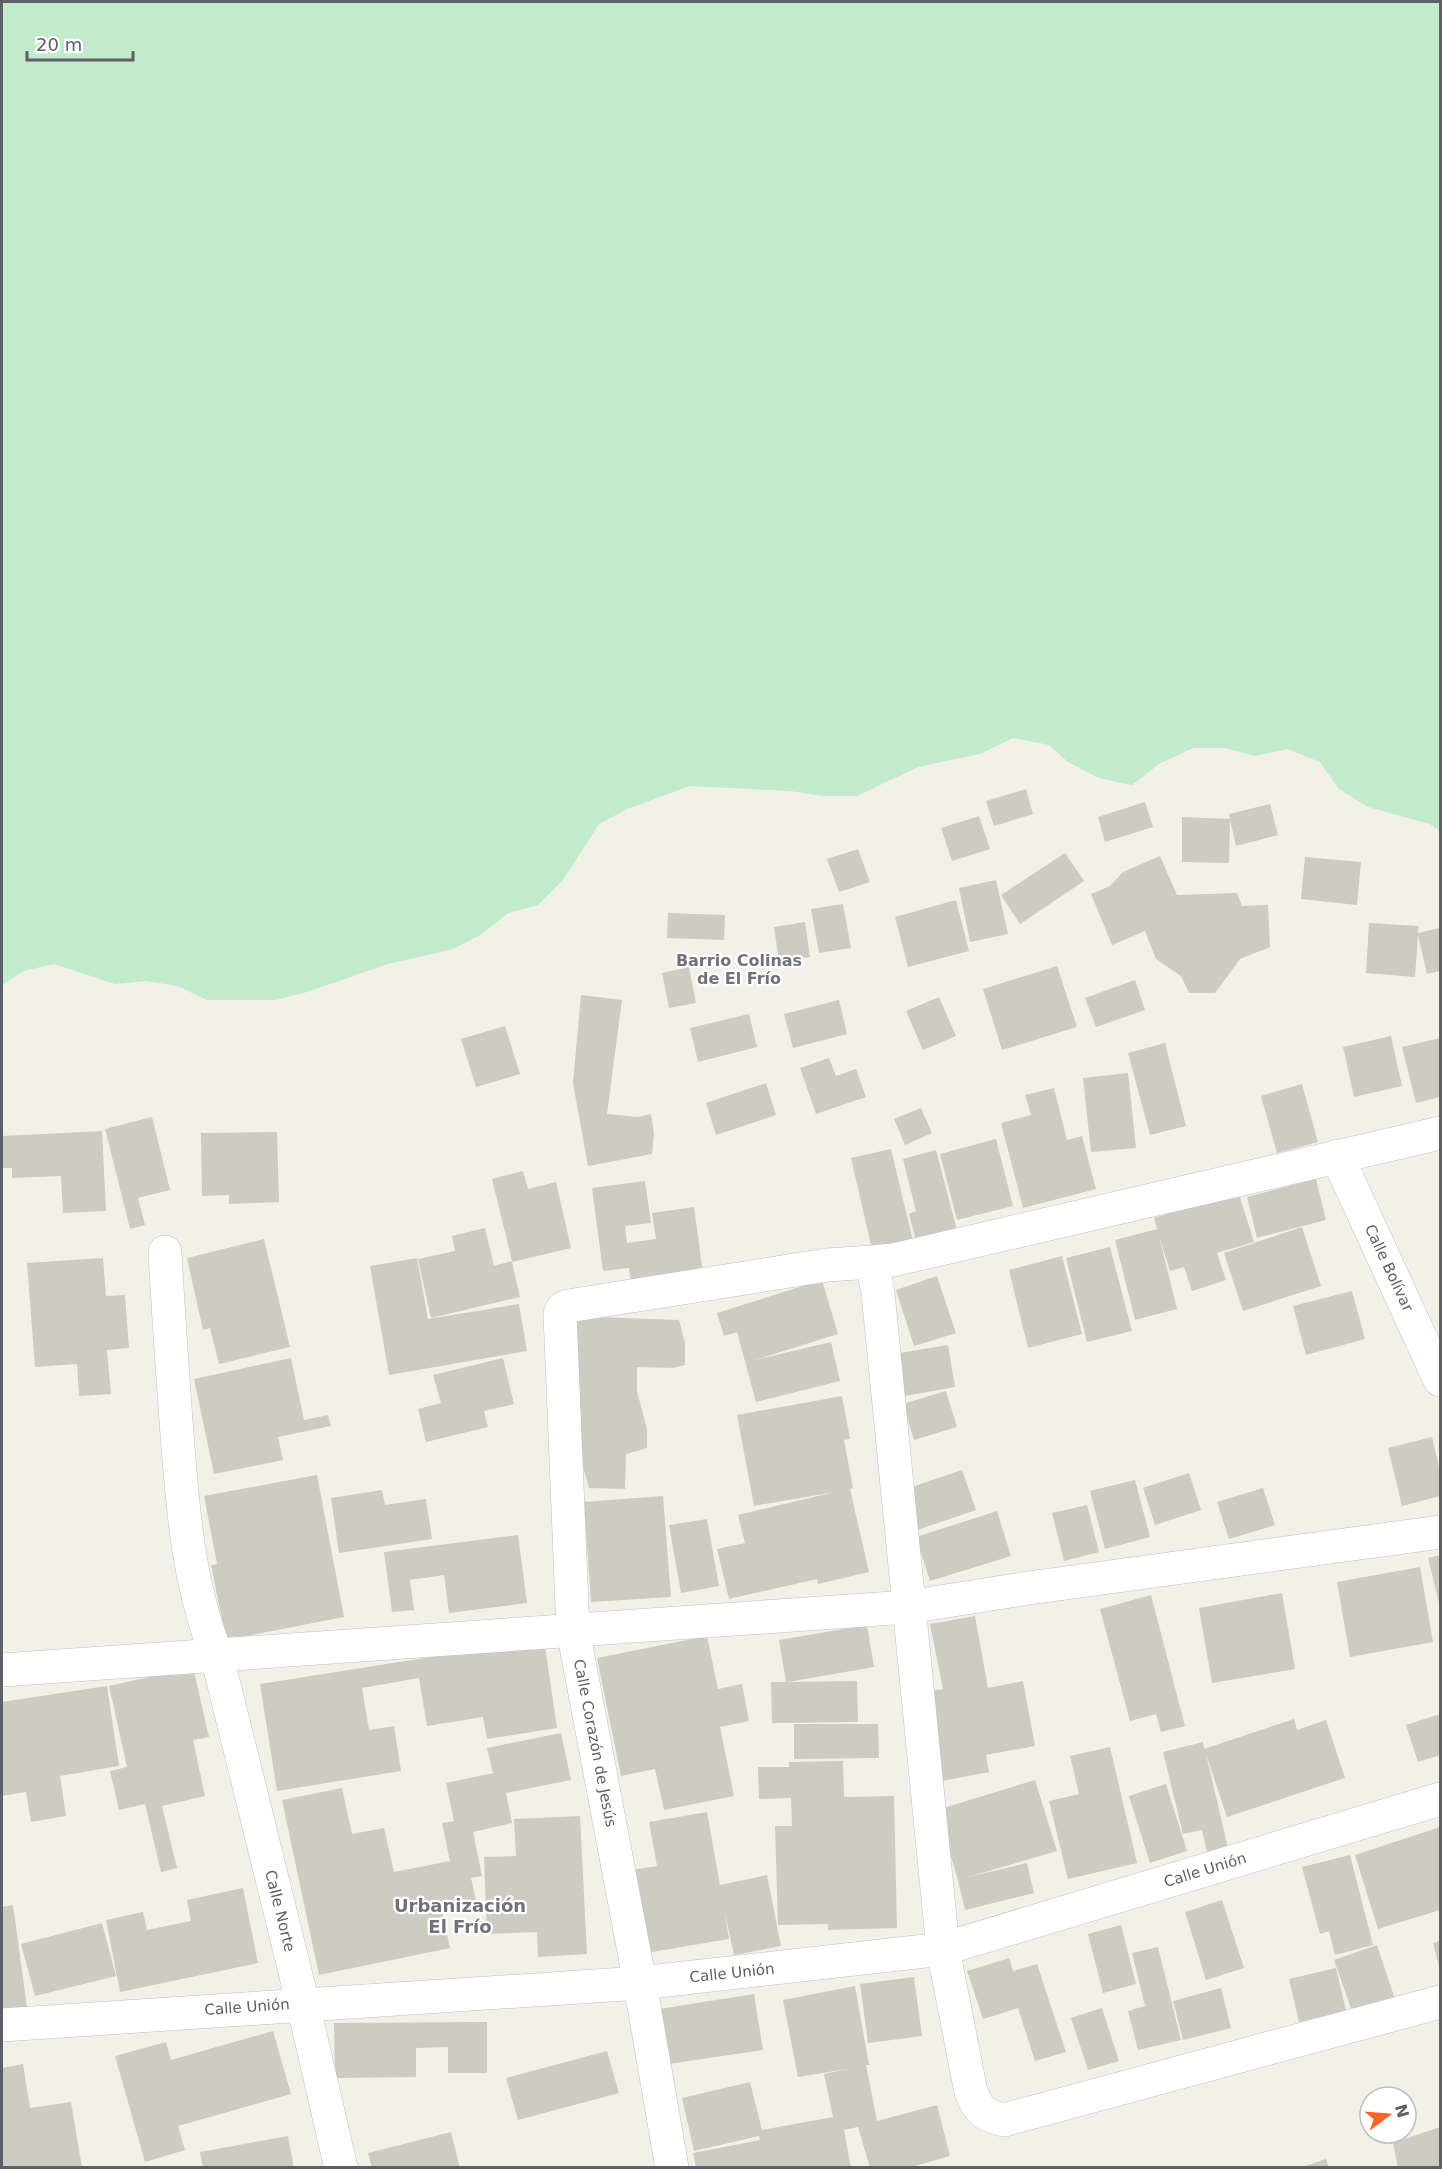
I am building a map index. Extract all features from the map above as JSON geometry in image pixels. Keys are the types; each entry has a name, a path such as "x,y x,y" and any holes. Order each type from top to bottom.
{"street":[{"path":"1440,1133 893,1260 872,1262 879,1305 943,1949 971,2092 977,2107 989,2116 1004,2120 1440,2002"},
{"name":"Calle Bolívar","path":"1336,1156 1440,1380"},
{"name":"Calle Norte","path":"165,1252 182,1499 188,1542 201,1606 217,1656 341,2168"},
{"name":"Calle Corazón de Jesús","path":"672,2168 640,1983 573,1630 560,1314 562,1309 568,1306 827,1265 872,1262"},
{"path":"2,1670 908,1607 1029,1587 1440,1532"},
{"name":"Calle Unión","path":"2,2025 640,1983 943,1949 1440,1799"}],"green space":[{"path":"2,2 1440,2 1440,831 1430,824 1368,807 1338,788 1320,762 1287,749 1255,756 1225,748 1193,748 1159,764 1132,785 1099,778 1068,762 1049,745 1013,738 980,754 918,767 857,796 822,796 790,791 690,786 627,809 599,824 563,880 538,905 508,913 482,934 453,949 388,964 307,992 275,1000 207,1000 177,986 146,981 115,984 54,964 24,971 2,985"}],"building":[{"path":"1026,789 1033,814 994,826 986,801"},
{"path":"1145,802 1153,827 1105,842 1098,817"},
{"path":"1270,804 1278,835 1236,846 1230,820 1229,863 1182,862 1182,817 1230,819 1229,814"},
{"path":"979,816 990,849 952,861 941,828"},
{"path":"858,849 870,882 839,892 827,859"},
{"path":"1065,853 1084,881 1020,924 1001,895"},
{"path":"1160,856 1177,895 1237,893 1242,906 1268,905 1270,947 1240,959 1215,993 1189,993 1181,976 1156,959 1145,931 1112,945 1091,894 1110,886 1123,872"},
{"path":"1305,857 1361,862 1357,905 1301,899"},
{"path":"996,880 1008,934 970,942 959,888"},
{"path":"956,900 969,951 908,967 895,917"},
{"path":"843,904 851,948 819,953 811,909"},
{"path":"668,913 725,915 724,940 667,938"},
{"path":"805,922 810,957 779,961 774,927"},
{"path":"1369,923 1419,926 1418,933 1440,928 1440,971 1427,974 1418,935 1415,977 1366,973"},
{"path":"1057,966 1077,1027 1002,1050 983,989"},
{"path":"689,967 696,1003 669,1008 662,973"},
{"path":"1135,980 1145,1010 1096,1027 1085,998"},
{"path":"581,995 622,1000 607,1114 638,1117 651,1114 654,1133 652,1154 588,1166 573,1083"},
{"path":"939,997 956,1036 923,1050 906,1011"},
{"path":"839,1000 847,1034 793,1048 784,1014"},
{"path":"749,1014 757,1047 698,1062 690,1028"},
{"path":"505,1026 520,1074 476,1087 461,1039"},
{"path":"1391,1036 1402,1086 1354,1097 1343,1047"},
{"path":"1440,1038 1440,1097 1416,1103 1402,1047"},
{"path":"1165,1043 1186,1126 1150,1135 1128,1053"},
{"path":"829,1058 836,1076 856,1069 866,1097 816,1114 800,1068"},
{"path":"1128,1073 1136,1148 1091,1152 1083,1078"},
{"path":"766,1083 776,1115 716,1135 706,1103"},
{"path":"1302,1084 1318,1142 1277,1153 1261,1096"},
{"path":"1054,1088 1067,1140 1082,1136 1096,1189 1023,1208 1001,1123 1031,1115 1025,1095"},
{"path":"921,1108 932,1133 905,1145 894,1119"},
{"path":"152,1117 170,1190 138,1198 145,1225 130,1229 105,1129"},
{"path":"102,1131 106,1211 63,1213 61,1176 12,1178 12,1168 2,1168 2,1136"},
{"path":"277,1132 279,1202 229,1204 229,1195 202,1196 201,1133"},
{"path":"996,1139 1013,1206 957,1220 940,1154"},
{"path":"891,1149 914,1245 873,1254 851,1158"},
{"path":"936,1150 957,1230 916,1241 909,1214 916,1211 903,1159"},
{"path":"523,1171 528,1189 556,1182 571,1248 512,1262 520,1297 431,1318 418,1259 455,1251 452,1236 485,1228 494,1266 512,1261 492,1179"},
{"path":"1316,1179 1326,1220 1257,1238 1247,1197"},
{"path":"645,1181 651,1223 625,1226 627,1243 656,1239 652,1213 694,1207 704,1281 632,1290 629,1268 603,1271 592,1188"},
{"path":"1238,1191 1254,1242 1217,1253 1226,1280 1192,1291 1184,1267 1170,1271 1159,1236 1177,1309 1135,1320 1115,1240 1157,1229 1154,1218"},
{"path":"1302,1227 1321,1286 1243,1311 1224,1253"},
{"path":"264,1239 290,1347 219,1364 210,1328 203,1330 187,1258"},
{"path":"1110,1247 1132,1331 1087,1342 1066,1258"},
{"path":"1062,1256 1082,1334 1028,1348 1009,1270"},
{"path":"103,1258 106,1296 125,1295 129,1348 107,1350 111,1394 79,1396 77,1364 35,1367 27,1263"},
{"path":"417,1258 428,1319 519,1304 527,1351 389,1375 370,1266"},
{"path":"937,1276 956,1333 914,1346 896,1290"},
{"path":"822,1280 838,1334 755,1360 831,1342 840,1381 756,1402 737,1332 724,1336 717,1313"},
{"path":"1352,1291 1365,1339 1306,1355 1293,1306"},
{"path":"569,1316 679,1320 685,1343 685,1365 673,1368 637,1367 637,1391 647,1429 647,1448 626,1454 625,1489 589,1488 578,1449"},
{"path":"948,1345 955,1387 894,1398 887,1355"},
{"path":"291,1358 304,1420 328,1415 331,1426 278,1437 283,1460 214,1474 194,1379"},
{"path":"503,1358 514,1404 484,1411 488,1427 426,1442 418,1409 441,1403 433,1375"},
{"path":"946,1391 957,1427 914,1440 903,1404"},
{"path":"842,1396 850,1439 844,1440 853,1488 850,1489 869,1572 818,1584 817,1579 729,1599 717,1549 745,1543 738,1515 835,1492 754,1506 737,1415"},
{"path":"1432,1437 1440,1471 1440,1496 1402,1506 1388,1448"},
{"path":"962,1470 976,1510 917,1530 903,1490"},
{"path":"1189,1473 1201,1510 1155,1525 1143,1488"},
{"path":"317,1475 344,1617 226,1640 211,1565 217,1564 204,1496"},
{"path":"1135,1480 1150,1537 1105,1549 1090,1491"},
{"path":"1263,1488 1275,1525 1229,1539 1217,1502"},
{"path":"382,1490 385,1505 426,1499 432,1539 339,1553 331,1498"},
{"path":"663,1496 671,1597 591,1602 584,1502"},
{"path":"1087,1505 1099,1552 1064,1561 1052,1513"},
{"path":"997,1511 1011,1556 930,1581 916,1537"},
{"path":"707,1519 719,1586 681,1593 669,1525"},
{"path":"518,1535 527,1603 449,1613 444,1575 410,1580 414,1610 392,1612 384,1552"},
{"path":"1440,1555 1440,1607 1428,1558"},
{"path":"1420,1567 1433,1642 1350,1657 1337,1582"},
{"path":"1282,1593 1295,1669 1212,1683 1199,1608"},
{"path":"1151,1595 1185,1726 1161,1732 1156,1714 1130,1721 1100,1609"},
{"path":"975,1616 988,1688 1023,1681 1035,1746 986,1755 989,1772 942,1781 926,1692 943,1689 930,1624"},
{"path":"867,1625 874,1667 788,1682 857,1681 858,1722 772,1723 771,1682 786,1682 779,1640"},
{"path":"707,1636 718,1689 742,1684 749,1721 720,1727 734,1796 664,1810 655,1769 621,1776 597,1658"},
{"path":"544,1639 557,1728 487,1739 483,1717 427,1726 419,1678 362,1688 369,1730 394,1726 401,1771 277,1791 260,1684"},
{"path":"193,1667 209,1737 193,1740 205,1796 162,1806 177,1868 161,1872 145,1804 119,1810 110,1771 127,1767 109,1686"},
{"path":"107,1686 119,1766 60,1776 66,1816 31,1822 26,1792 2,1796 2,1702"},
{"path":"1440,1714 1440,1755 1418,1762 1406,1725"},
{"path":"1294,1719 1297,1730 1326,1720 1345,1778 1227,1817 1206,1754 1228,1848 1207,1852 1202,1830 1183,1834 1163,1752 1203,1742 1204,1749"},
{"path":"794,1724 878,1724 879,1758 794,1759"},
{"path":"561,1733 571,1780 506,1793 512,1823 473,1832 482,1876 471,1878 477,1904 442,1911 450,1948 319,1975 282,1800 342,1788 352,1834 384,1828 394,1872 450,1861 442,1823 454,1821 446,1783 493,1773 487,1748"},
{"path":"1110,1747 1137,1863 1068,1879 1049,1801 1079,1794 1070,1756"},
{"path":"843,1761 844,1797 894,1796 897,1928 828,1930 828,1924 778,1925 775,1826 792,1826 791,1798 759,1799 758,1767 789,1767 789,1762"},
{"path":"1035,1780 1057,1851 968,1877 1027,1863 1034,1893 965,1910 937,1810"},
{"path":"1166,1784 1187,1851 1150,1863 1129,1796"},
{"path":"707,1812 720,1885 767,1875 781,1946 734,1955 725,1913 729,1939 646,1953 632,1870 657,1866 649,1822"},
{"path":"580,1816 587,1954 538,1957 537,1932 487,1934 484,1857 516,1856 514,1819"},
{"path":"1440,1827 1440,1910 1378,1929 1355,1855"},
{"path":"1350,1855 1373,1945 1335,1955 1329,1931 1320,1934 1302,1867"},
{"path":"243,1888 258,1963 120,1992 106,1920 143,1912 147,1930 191,1921 187,1900"},
{"path":"1222,1900 1244,1968 1206,1980 1185,1912"},
{"path":"13,1905 27,2007 2,2010 2,1907"},
{"path":"102,1923 116,1976 35,1996 21,1944"},
{"path":"1121,1925 1136,1984 1103,1993 1088,1934"},
{"path":"1440,1941 1440,1970 1433,1943"},
{"path":"1377,1945 1395,1999 1353,2014 1334,1960"},
{"path":"1158,1947 1181,2040 1138,2050 1128,2011 1145,2006 1132,1953"},
{"path":"1009,1958 1013,1971 1037,1964 1066,2052 1035,2061 1018,2008 983,2019 967,1971"},
{"path":"1336,1968 1346,2011 1299,2022 1289,1979"},
{"path":"914,1977 922,2036 868,2043 860,1984"},
{"path":"855,1986 869,2065 866,2065 877,2121 937,2105 950,2156 908,2168 870,2168 858,2127 844,2130 851,2168 696,2168 693,2153 760,2140 759,2136 694,2151 682,2098 750,2082 762,2130 833,2117 824,2074 847,2069 798,2077 783,2000"},
{"path":"1221,1988 1231,2028 1183,2040 1173,2001"},
{"path":"754,1994 763,2050 662,2065 653,2010"},
{"path":"1102,2008 1119,2061 1088,2070 1071,2018"},
{"path":"487,2022 487,2073 448,2073 448,2047 416,2048 416,2077 335,2078 334,2023"},
{"path":"273,2031 291,2094 178,2126 185,2150 145,2162 115,2056 166,2042 171,2060"},
{"path":"607,2051 619,2093 518,2120 506,2078"},
{"path":"23,2064 30,2108 71,2102 82,2168 2,2168 2,2068"},
{"path":"1440,2127 1440,2168 1398,2168 1393,2145 1418,2145 1418,2134"},
{"path":"451,2132 460,2168 372,2168 368,2153"},
{"path":"288,2136 294,2168 203,2168 200,2152"},
{"path":"1326,2159 1329,2168 1302,2168 1302,2167"}],"district":[{"name":"Barrio Colinas de El Frío","path":"739,969"},
{"name":"Urbanización El Frío","path":"460,1916"}]}
